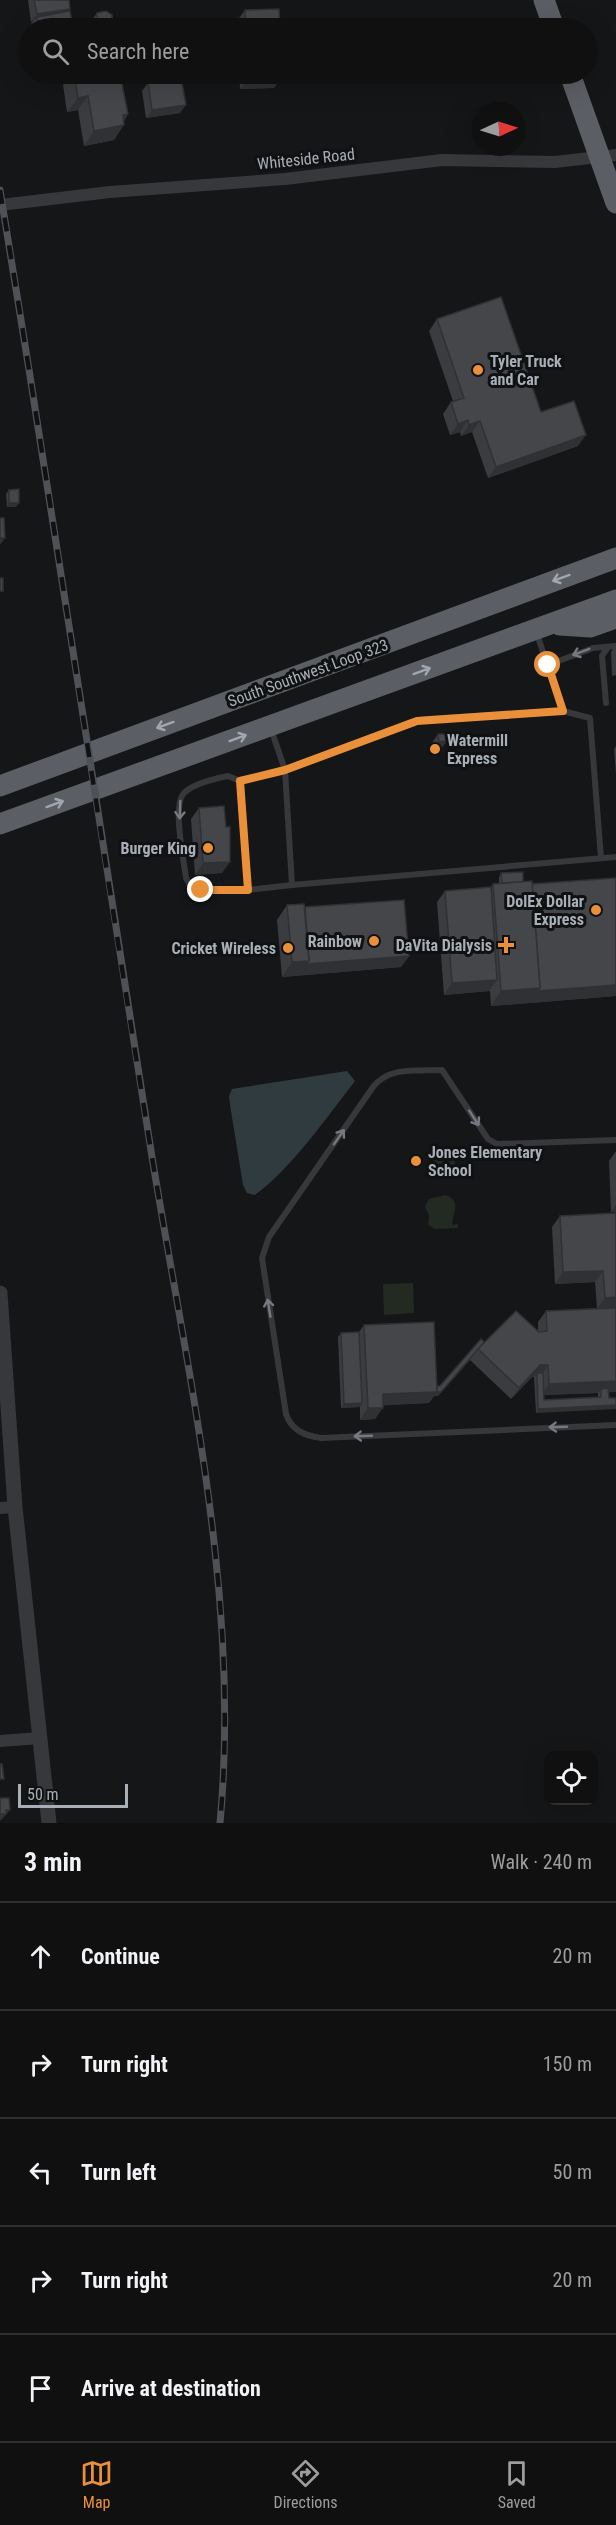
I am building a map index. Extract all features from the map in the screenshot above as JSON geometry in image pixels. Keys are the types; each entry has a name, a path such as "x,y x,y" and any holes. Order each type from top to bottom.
{"highway":[{"path":"544,0 550,18"},
{"path":"575,84 608,156 616,203"},
{"name":"South Southwest Loop 323","path":"0,786 616,558"},
{"path":"0,824 616,600"},
{"path":"544,628 590,627 616,618"}],"street":[{"name":"Whiteside Road","path":"0,205 110,192 285,179 442,160 555,162 608,156"},
{"path":"0,1293 8,1508 40,1738 49,1823"},
{"path":"0,1741 40,1738"}],"lane":[{"path":"544,628 548,665 563,711"},
{"path":"548,665 592,648 616,646"},
{"path":"606,703 602,656 608,647"},
{"path":"601,858 590,718 563,711 417,721 285,770 240,781 228,776 189,790 181,796 178,813 186,878 191,887 201,890 248,890 616,857"},
{"path":"270,726 285,770 292,885"},
{"path":"240,781 248,890"},
{"path":"616,1140 497,1144 488,1138 442,1070 388,1074 373,1087 269,1236 262,1258 286,1414 292,1426 305,1434 321,1438 616,1425"}],"shaded area":[{"path":"347,1071 355,1081 308,1142 282,1171 255,1195 247,1193 243,1185 230,1105 229,1096 232,1089"},
{"path":"440,1146 452,1148 455,1163 462,1172 447,1176 440,1175 434,1169 432,1160"},
{"path":"445,1195 455,1203 452,1225 458,1224 458,1228 434,1229 428,1224 429,1216 425,1206 429,1199"},
{"path":"413,1283 414,1313 384,1315 383,1284"}],"building":[{"path":"34,0 69,0 70,9 37,14"},
{"path":"279,9 279,18 245,18 245,10"},
{"path":"70,11 71,18 37,18"},
{"path":"106,11 112,18 98,18 97,13"},
{"path":"76,84 122,84 128,114 123,115 124,125 94,131 88,96 78,98"},
{"path":"148,84 182,84 186,105 152,110"},
{"name":"Tyler Truck and Car","path":"501,297 541,412 574,401 586,435 496,467 480,421 469,425 468,420 458,424 451,402 464,398 437,319"},
{"path":"19,489 19,503 9,503 9,490"},
{"path":"0,518 4,518 5,538 0,538"},
{"path":"0,578 3,578 3,591 0,591"},
{"path":"438,734 446,734 447,741 439,742"},
{"path":"224,806 226,827 230,827 230,862 203,863 199,808"},
{"path":"523,872 523,882 502,883 501,873"},
{"path":"616,878 616,985 538,991 540,988 532,884"},
{"name":"DaVita Dialysis","path":"532,881 540,988 501,991 493,884"},
{"path":"491,887 497,980 452,983 445,891"},
{"path":"404,900 409,956 306,964 309,961 305,907"},
{"path":"304,904 309,961 292,962 287,905"},
{"path":"616,1213 616,1297 605,1298 603,1271 563,1272 560,1216"},
{"path":"616,1308 616,1381 549,1384 548,1365 540,1365 519,1388 478,1349 516,1311 539,1332 547,1331 546,1311"},
{"path":"434,1322 437,1392 383,1394 383,1408 368,1408 364,1325"},
{"path":"359,1332 362,1403 344,1404 341,1333"},
{"path":"481,1339 484,1342 441,1392 437,1392 437,1386 440,1386"},
{"path":"537,1373 543,1373 544,1400 601,1397 601,1389 608,1388 609,1398 616,1398 616,1405 538,1409"},
{"path":"0,1764 2,1764 4,1779 0,1779"},
{"path":"0,1798 9,1798 10,1810 6,1810 6,1814 0,1814"}],"railway":[{"path":"0,190 152,1157 207,1488 217,1572 223,1655 225,1739 220,1823"}],"place":[{"name":"Tyler Truck and Car","path":"478,370"},
{"name":"Watermill Express","path":"435,749"},
{"name":"Burger King","path":"208,848"},
{"name":"DolEx Dollar Express","path":"596,910"},
{"name":"Rainbow","path":"374,941"},
{"name":"DaVita Dialysis","path":"506,945"},
{"name":"Cricket Wireless","path":"288,948"},
{"name":"Jones Elementary School","path":"416,1161"}],"route":[{"path":"201,890 248,890 240,781 285,770 408,723 425,719 563,711 548,665"}]}
